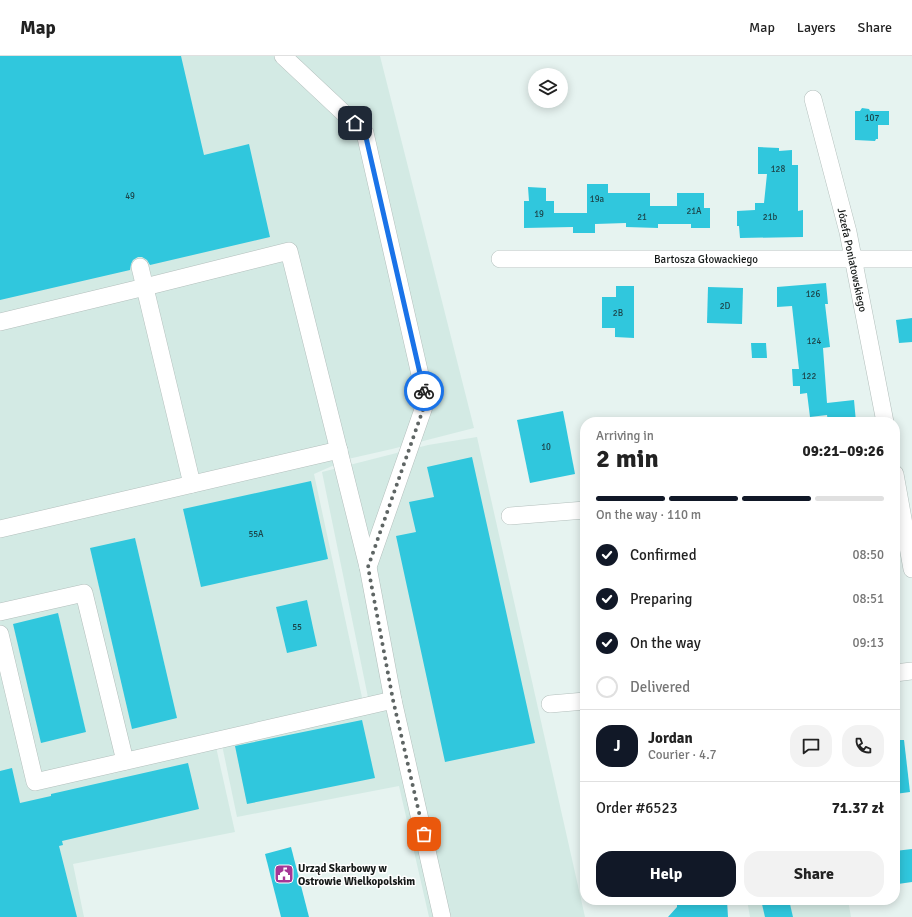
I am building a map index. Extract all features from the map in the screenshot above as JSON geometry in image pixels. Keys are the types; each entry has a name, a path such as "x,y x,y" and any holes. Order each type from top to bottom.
{"street":[{"path":"283,56 365,133 426,401 368,567"},
{"name":"Józefa Poniatowskiego","path":"813,99 853,259 884,417"},
{"path":"0,322 289,251 368,567 393,700 442,917"},
{"name":"Bartosza Głowackiego","path":"500,259 912,259"},
{"path":"140,267 192,484"},
{"path":"0,529 339,450"},
{"path":"900,496 908,527 912,569"},
{"path":"510,516 580,510"},
{"path":"0,612 84,593 125,761"},
{"path":"0,634 35,782 393,700"},
{"path":"900,672 912,671"},
{"path":"550,704 580,701"}],"shaded area":[{"path":"0,56 380,56 474,428 348,459 314,474 363,702 214,738 235,832 73,864 84,917 0,917"},
{"path":"477,437 580,895 580,905 582,905 585,917 429,917 399,786 237,817 222,745 371,712 322,472 428,445"},
{"path":"748,905 849,905 851,917 750,917"}],"building":[{"path":"0,56 181,56 204,155 249,144 270,237 150,265 147,260 142,257 138,257 133,260 130,270 0,300"},
{"path":"862,108 869,109 870,111 889,111 889,125 878,125 878,139 875,141 855,140 855,111 860,111"},
{"path":"758,147 779,148 779,151 792,150 792,165 798,165 798,211 803,210 803,237 740,238 739,226 737,226 737,211 755,210 755,203 764,203 767,174 758,174"},
{"path":"587,184 608,184 608,193 650,193 650,206 677,206 677,193 704,193 704,208 710,208 710,228 691,228 691,224 658,224 658,228 626,227 626,223 595,224 595,233 573,233 573,227 524,228 524,201 529,201 528,187 546,188 546,201 554,201 554,213 587,213"},
{"path":"826,283 828,304 825,304 830,347 823,348 827,403 854,400 856,417 827,417 827,415 810,417 807,393 800,394 800,386 793,386 792,369 799,369 792,306 777,307 777,287"},
{"path":"616,286 634,286 634,338 615,337 615,328 602,328 602,297 616,297"},
{"path":"708,287 743,288 742,324 707,323"},
{"path":"912,318 912,342 899,343 896,320"},
{"path":"751,343 766,343 767,358 752,358"},
{"path":"563,411 575,474 530,483 517,420"},
{"path":"472,457 535,743 445,762 396,536 416,532 409,502 434,497 427,467"},
{"path":"311,481 328,559 201,587 183,509"},
{"path":"135,538 177,718 132,729 90,548"},
{"path":"307,600 317,646 287,653 276,607"},
{"path":"58,613 86,732 41,743 13,624"},
{"path":"362,720 375,778 247,804 235,746"},
{"path":"900,740 904,740 910,792 900,793"},
{"path":"188,763 199,809 62,841 63,845 59,846 77,917 0,917 0,771 12,768 20,803 51,796 51,794"},
{"name":"Urząd Skarbowy w Ostrowie Wielkopolskim","path":"291,847 309,917 281,917 265,854"},
{"path":"912,849 912,882 900,884 900,850"},
{"path":"677,905 727,905 728,917 668,917"},
{"path":"762,905 790,905 793,917 765,917"}],"way so far":[{"path":"424,391 426,401 368,567 393,700 424,834"}],"place":[{"name":"Urząd Skarbowy w Ostrowie Wielkopolskim","path":"284,874"}],"route":[{"path":"355,123 365,133 424,391"}]}
